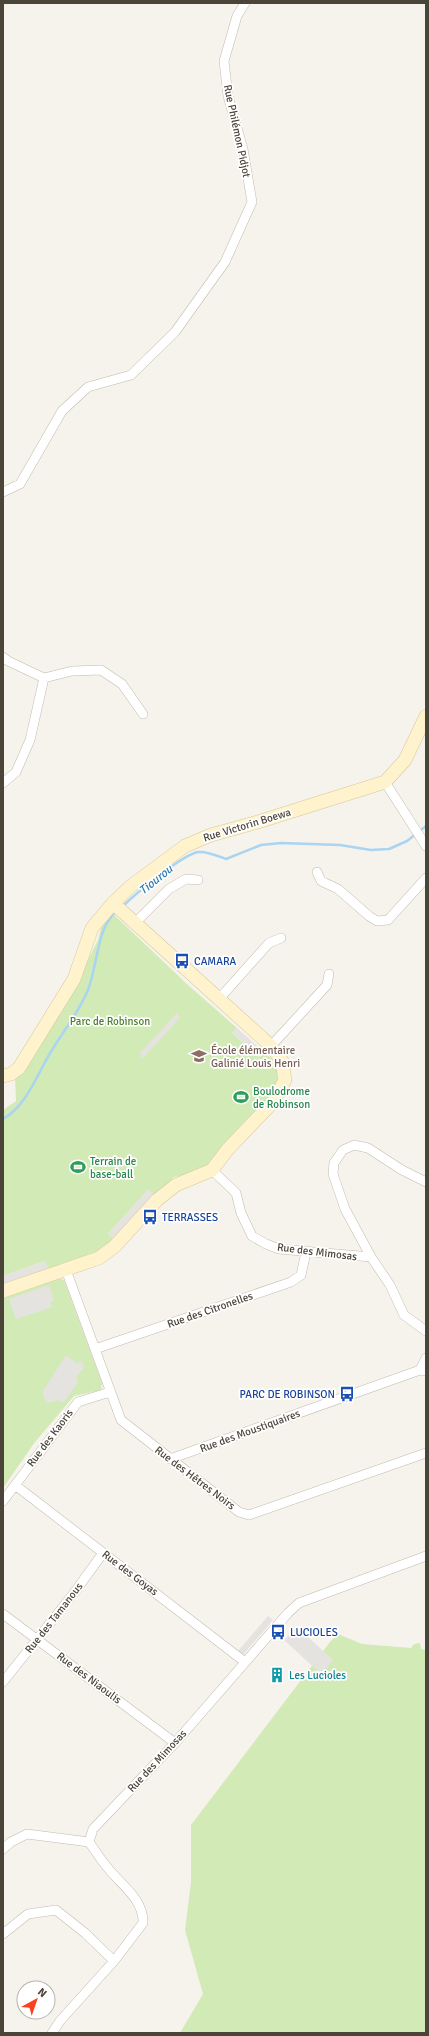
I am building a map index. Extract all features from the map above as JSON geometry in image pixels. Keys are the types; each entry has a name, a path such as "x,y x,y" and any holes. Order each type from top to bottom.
{"street":[{"name":"Rue Philémon Pidjot","path":"3,492 20,484 62,411 88,387 131,375 175,332 225,262 252,202 243,149 228,96 224,60 237,16 245,3"},
{"path":"3,657 8,661 44,678 72,671 101,670 122,684 143,714"},
{"path":"3,783 16,772 30,740 44,678"},
{"path":"424,842 385,782 405,760 426,716"},
{"name":"Rue Victorin Boewa","path":"3,1076 11,1074 19,1068 74,979 92,928 117,907 131,886 181,850 211,835 385,782"},
{"path":"317,872 321,882 338,889 369,916 377,921 388,920 426,878"},
{"path":"135,923 169,889 186,879 198,880"},
{"path":"3,1291 99,1258 115,1246 157,1200 176,1185 212,1170 228,1149 273,1102 284,1080 282,1061 271,1046 117,907"},
{"path":"219,999 269,943 281,938"},
{"path":"271,1046 327,985 329,974"},
{"path":"371,1258 345,1208 334,1179 334,1163 343,1150 354,1145 368,1148 402,1170 426,1182"},
{"name":"Rue des Mimosas","path":"212,1170 236,1193 241,1213 252,1236 279,1249 371,1258 390,1285 404,1315 426,1331"},
{"name":"Rue des Citronelles","path":"94,1349 291,1282 301,1275 306,1252"},
{"name":"Rue des Hêtres Noirs","path":"66,1270 121,1420 239,1512 249,1515 426,1453"},
{"name":"Rue des Moustiquaires","path":"170,1459 423,1370 426,1358"},
{"name":"Rue des Kaoris","path":"3,1501 78,1402 110,1392"},
{"name":"Rue des Goyas","path":"15,1485 245,1662"},
{"name":"Rue des Tamanous","path":"3,1682 38,1639 103,1553"},
{"name":"Rue des Mimosas","path":"89,1842 93,1830 175,1743 299,1602 426,1556"},
{"name":"Rue des Niaoulis","path":"3,1614 175,1743"},
{"path":"3,1849 11,1842 28,1834 89,1842 107,1868 134,1898 144,1917 143,1923 114,1961 60,2021 52,2033"},
{"path":"3,1934 28,1914 56,1910 85,1933 114,1961"}],"green space":[{"name":"Parc de Robinson","path":"111,912 188,985 237,1028 232,1033 259,1057 264,1052 273,1061 278,1072 276,1089 205,1167 193,1173 174,1177 155,1196 148,1190 108,1234 112,1237 112,1243 102,1252 49,1271 45,1261 3,1276 3,1110 16,1101 15,1077 72,992 98,940 102,924"},
{"path":"59,1278 64,1280 102,1383 101,1390 74,1396 35,1442 3,1488 3,1298"},
{"path":"338,1634 362,1644 411,1648 414,1644 420,1643 421,1649 426,1650 426,2033 180,2033 203,1994 185,1930 191,1882 191,1825 330,1642"}],"shaded area":[{"path":"177,1013 180,1018 142,1059 140,1053"},
{"path":"237,1028 264,1052 260,1057 232,1033"},
{"path":"148,1189 155,1196 112,1243 112,1237 108,1234"},
{"path":"45,1261 49,1271 5,1287 3,1276"},
{"path":"49,1285 54,1300 50,1302 52,1307 16,1319 9,1299"},
{"path":"66,1355 76,1363 82,1361 84,1368 76,1377 78,1382 63,1403 58,1400 49,1403 43,1398 43,1391"},
{"path":"268,1616 273,1620 243,1655 238,1651"},
{"path":"297,1627 333,1660 321,1674 284,1640"}],"waterway":[{"name":"Tiourou","path":"122,907 170,867 198,852 209,853 226,859 261,845 281,843 340,845 371,850 389,849 407,841 426,826"},
{"name":"Tiourou","path":"3,1119 19,1106 80,1006 88,990 101,938 109,919 116,911"}],"place":[{"name":"CAMARA","path":"182,961"},
{"name":"École élémentaire Galinié Louis Henri","path":"199,1056"},
{"name":"Boulodrome de Robinson","path":"241,1097"},
{"name":"Terrain de base-ball","path":"78,1167"},
{"name":"TERRASSES","path":"150,1217"},
{"name":"PARC DE ROBINSON","path":"347,1394"},
{"name":"LUCIOLES","path":"278,1632"},
{"name":"Les Lucioles","path":"277,1675"}]}
